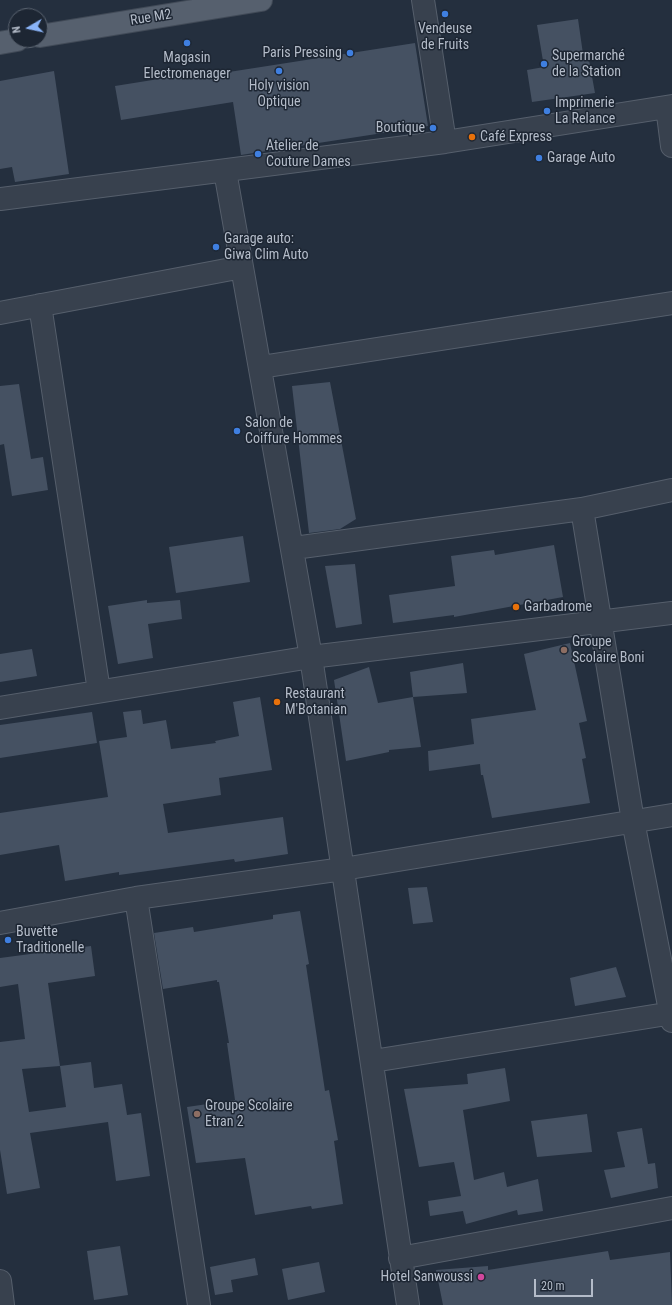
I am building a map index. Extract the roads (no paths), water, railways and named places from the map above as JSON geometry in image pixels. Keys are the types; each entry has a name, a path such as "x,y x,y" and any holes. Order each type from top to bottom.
{"main road":[{"name":"Rue M2","path":"48,35 261,0"}],"street":[{"path":"423,0 445,142"},
{"path":"0,199 445,142 670,106 672,146"},
{"path":"225,171 294,548 373,1061 400,1258 408,1305"},
{"path":"0,313 242,267"},
{"path":"261,367 672,303"},
{"path":"40,305 99,690"},
{"path":"294,548 582,509 672,490"},
{"path":"373,1061 672,1015 633,821 602,621 582,509"},
{"path":"0,708 99,690 311,657 672,613"},
{"path":"0,922 136,898 343,869 672,815"},
{"path":"136,898 199,1305"},
{"path":"400,1258 672,1208"},
{"path":"0,1281 3,1305"}],"place":[{"name":"Vendeuse de Fruits","path":"445,14"},
{"name":"Magasin Electromenager","path":"187,43"},
{"name":"Paris Pressing","path":"350,53"},
{"name":"Supermarché de la Station","path":"544,64"},
{"name":"Holy vision Optique","path":"279,71"},
{"name":"Imprimerie La Relance","path":"547,111"},
{"name":"Boutique","path":"433,128"},
{"name":"Café Express","path":"472,137"},
{"name":"Atelier de Couture Dames","path":"258,154"},
{"name":"Garage Auto","path":"539,158"},
{"name":"Garage auto: Giwa Clim Auto","path":"216,247"},
{"name":"Salon de Coiffure Hommes","path":"237,431"},
{"name":"Garbadrome","path":"516,607"},
{"name":"Groupe Scolaire Boni","path":"564,650"},
{"name":"Restaurant M'Botanian","path":"277,702"},
{"name":"Buvette Traditionelle","path":"8,940"},
{"name":"Groupe Scolaire Etran 2","path":"197,1114"},
{"name":"Hotel Sanwoussi","path":"481,1277"}]}
